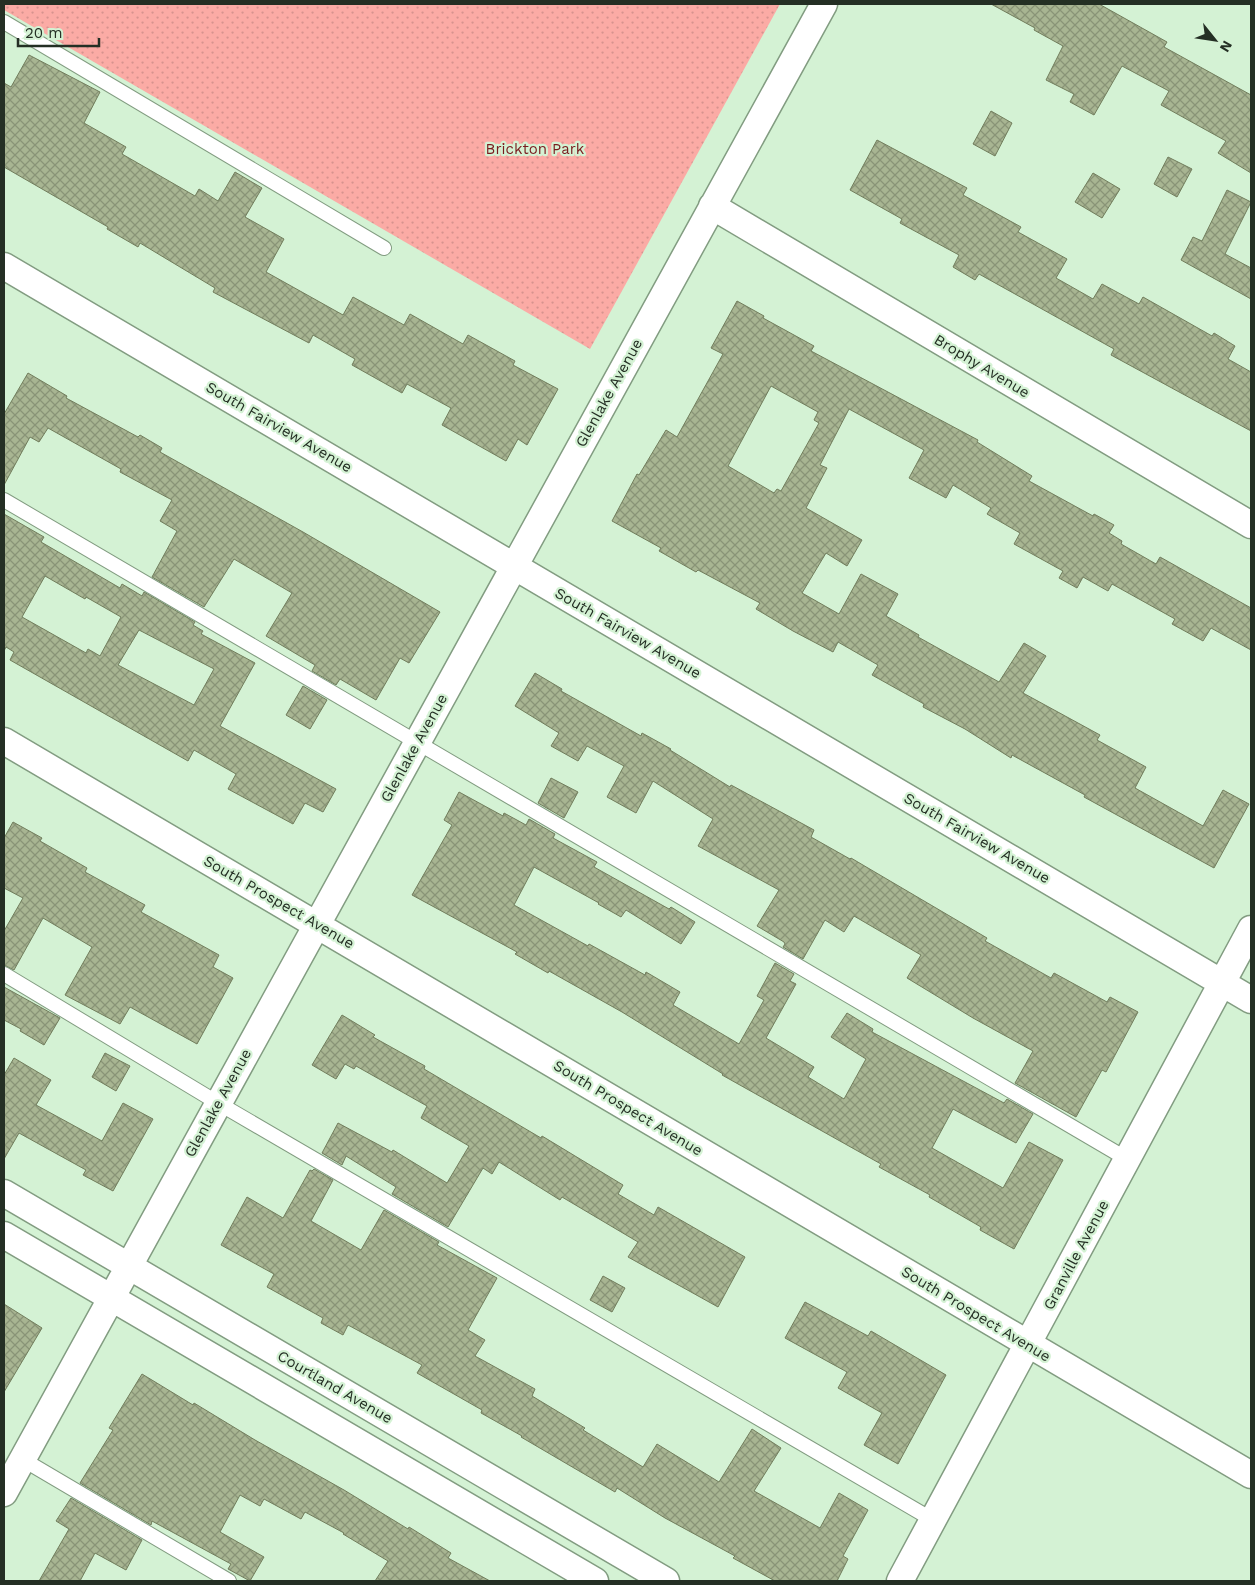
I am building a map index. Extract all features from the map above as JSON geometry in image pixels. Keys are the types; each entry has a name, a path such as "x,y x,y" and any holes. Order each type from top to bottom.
{"street":[{"name":"Glenlake Avenue","path":"4,1493 824,4"},
{"name":"Brophy Avenue","path":"712,206 1251,525"},
{"name":"South Fairview Avenue","path":"4,266 1251,1000"},
{"name":"South Prospect Avenue","path":"4,741 1251,1475"},
{"name":"Granville Avenue","path":"900,1581 1251,929"},
{"name":"Courtland Avenue","path":"4,1193 666,1581"},
{"path":"4,1235 595,1581"}],"lane":[{"path":"4,22 384,248"},
{"path":"4,500 1127,1160"},
{"path":"4,974 218,1103 933,1520"},
{"path":"22,1459 229,1581"}],"green space":[{"name":"Brickton Park","path":"4,4 780,4 590,349 4,10"}],"building":[{"path":"991,4 1099,4 1167,42 1164,47 1251,95 1251,173 1218,153 1226,141 1161,105 1169,91 1122,66 1094,115 1070,102 1074,94 1046,80 1063,46"},
{"path":"29,55 100,92 84,123 126,147 122,154 195,196 199,189 218,201 235,172 262,188 245,217 284,239 266,272 343,315 353,297 404,325 410,314 463,344 468,335 515,361 513,365 558,389 527,445 518,439 506,461 442,425 451,408 407,384 402,393 352,365 355,359 313,335 309,343 213,292 215,288 140,243 138,247 107,229 108,227 4,167 4,83 11,87"},
{"path":"991,111 1012,123 995,156 973,144"},
{"path":"877,140 967,188 963,195 1021,227 1018,232 1067,259 1056,278 1093,299 1102,284 1139,304 1143,297 1212,336 1214,333 1235,346 1228,359 1251,372 1251,431 1111,355 1114,349 979,274 975,280 953,267 959,255 900,223 902,219 850,190"},
{"path":"1168,157 1192,169 1177,197 1154,184"},
{"path":"1093,173 1120,189 1102,218 1075,202"},
{"path":"1227,190 1251,202 1225,254 1251,268 1251,299 1181,260 1193,237 1202,241"},
{"path":"737,301 764,316 763,318 814,346 811,351 978,440 977,442 1032,476 1029,481 1093,516 1094,514 1114,525 1109,533 1122,541 1121,544 1156,564 1160,557 1251,608 1251,650 1211,628 1203,641 1172,624 1175,619 1112,584 1108,591 1083,577 1077,588 1059,578 1063,571 1014,544 1020,533 987,514 991,508 953,485 946,498 909,478 924,450 849,409 820,465 827,468 806,508 862,540 847,566 826,553 802,593 839,614 861,574 898,594 886,616 919,635 918,637 999,682 1024,643 1046,656 1023,693 1100,735 1097,740 1146,767 1135,788 1203,826 1223,790 1249,804 1214,868 1084,797 1085,795 1012,755 1011,758 965,729 923,707 924,704 872,675 878,665 838,642 833,652 793,631 756,609 760,603 698,570 696,572 659,551 661,548 612,521 637,474 639,475 666,430 677,437 723,354 711,348","holes":["771,386 818,412 814,420 819,423 781,491 777,489 774,493 728,466"]},
{"path":"28,373 67,396 66,398 138,437 140,435 162,448 160,452 440,612 409,663 400,658 376,700 340,679 336,685 312,671 315,665 266,636 292,593 234,559 204,607 152,577 177,531 160,521 172,500 120,472 121,469 48,428 39,442 30,437 4,485 4,414"},
{"path":"4,514 44,537 41,542 120,588 122,584 142,596 144,592 195,622 193,625 203,631 201,634 255,663 220,726 336,789 323,812 305,803 293,824 228,789 236,774 194,750 188,761 10,660 14,652 6,647 4,651","holes":["45,576 121,617 100,656 88,649 86,653 22,617","139,630 214,669 194,705 118,665"]},
{"path":"535,673 562,689 561,691 641,736 642,733 671,749 730,787 731,785 814,830 811,837 851,858 987,938 985,941 1051,978 1054,973 1107,1002 1110,997 1138,1012 1106,1072 1102,1070 1076,1117 1015,1083 1033,1051 973,1018 907,978 921,955 854,916 844,932 825,920 803,959 783,947 784,942 757,926 779,890 698,846 713,819 653,781 636,813 607,797 624,766 587,746 578,761 551,746 559,733 515,706"},
{"path":"303,686 327,700 310,729 286,715"},
{"path":"551,778 578,792 564,818 538,803"},
{"path":"459,792 503,816 504,813 526,825 529,819 555,834 553,838 597,862 594,867 669,909 671,907 695,922 681,944 626,910 621,917 534,867 514,905 588,946 589,944 645,975 646,972 680,992 673,1005 739,1044 764,1000 757,996 775,963 794,974 790,981 796,984 766,1038 814,1067 808,1077 844,1099 866,1059 831,1037 847,1013 873,1029 872,1032 1004,1103 1007,1099 1033,1114 1016,1143 953,1109 932,1148 1003,1188 1029,1142 1063,1160 1014,1249 980,1230 981,1227 929,1197 930,1195 879,1167 881,1164 722,1075 622,1012 549,971 548,973 515,954 517,952 412,895 452,825 444,820"},
{"path":"13,822 42,838 40,841 87,868 85,872 145,905 141,912 219,955 213,967 233,978 197,1044 130,1007 120,1024 65,995 92,947 43,918 14,970 4,965 4,931 23,898 4,888 4,838"},
{"path":"4,987 60,1018 44,1045 4,1020"},
{"path":"342,1015 375,1035 373,1037 425,1066 424,1069 541,1138 542,1136 623,1185 618,1194 654,1215 658,1207 745,1257 718,1307 628,1257 638,1242 562,1197 560,1200 499,1162 492,1174 483,1168 448,1227 392,1194 396,1187 346,1156 342,1165 322,1153 338,1123 392,1152 393,1150 447,1183 469,1146 421,1118 427,1106 356,1066 354,1069 345,1064 336,1079 312,1065"},
{"path":"105,1053 130,1066 116,1091 92,1077"},
{"path":"14,1058 51,1080 36,1105 102,1141 123,1103 153,1119 113,1191 83,1175 86,1170 19,1133 4,1159 4,1075"},
{"path":"314,1169 333,1180 311,1221 361,1250 384,1210 439,1242 437,1245 497,1278 468,1330 485,1340 475,1356 535,1389 532,1396 585,1428 583,1430 643,1467 657,1444 719,1482 752,1429 781,1448 754,1491 820,1528 839,1493 868,1510 843,1556 848,1559 837,1581 775,1581 733,1558 735,1556 665,1518 617,1488 615,1492 481,1413 482,1410 417,1373 422,1365 348,1325 343,1335 321,1323 323,1318 267,1287 274,1274 221,1245 247,1197 283,1218 310,1170"},
{"path":"603,1276 625,1288 612,1312 590,1300"},
{"path":"805,1302 868,1336 871,1331 946,1375 898,1464 864,1445 882,1413 838,1388 847,1372 785,1338"},
{"path":"4,1304 42,1328 4,1392"},
{"path":"142,1374 408,1529 409,1527 451,1553 448,1558 490,1581 375,1581 388,1561 344,1533 305,1512 301,1519 264,1499 260,1506 240,1495 220,1532 264,1557 250,1581 228,1569 231,1564 152,1521 151,1525 80,1483 113,1430 109,1428"},
{"path":"71,1498 142,1540 126,1570 95,1553 80,1581 39,1581 69,1529 56,1521"}]}
